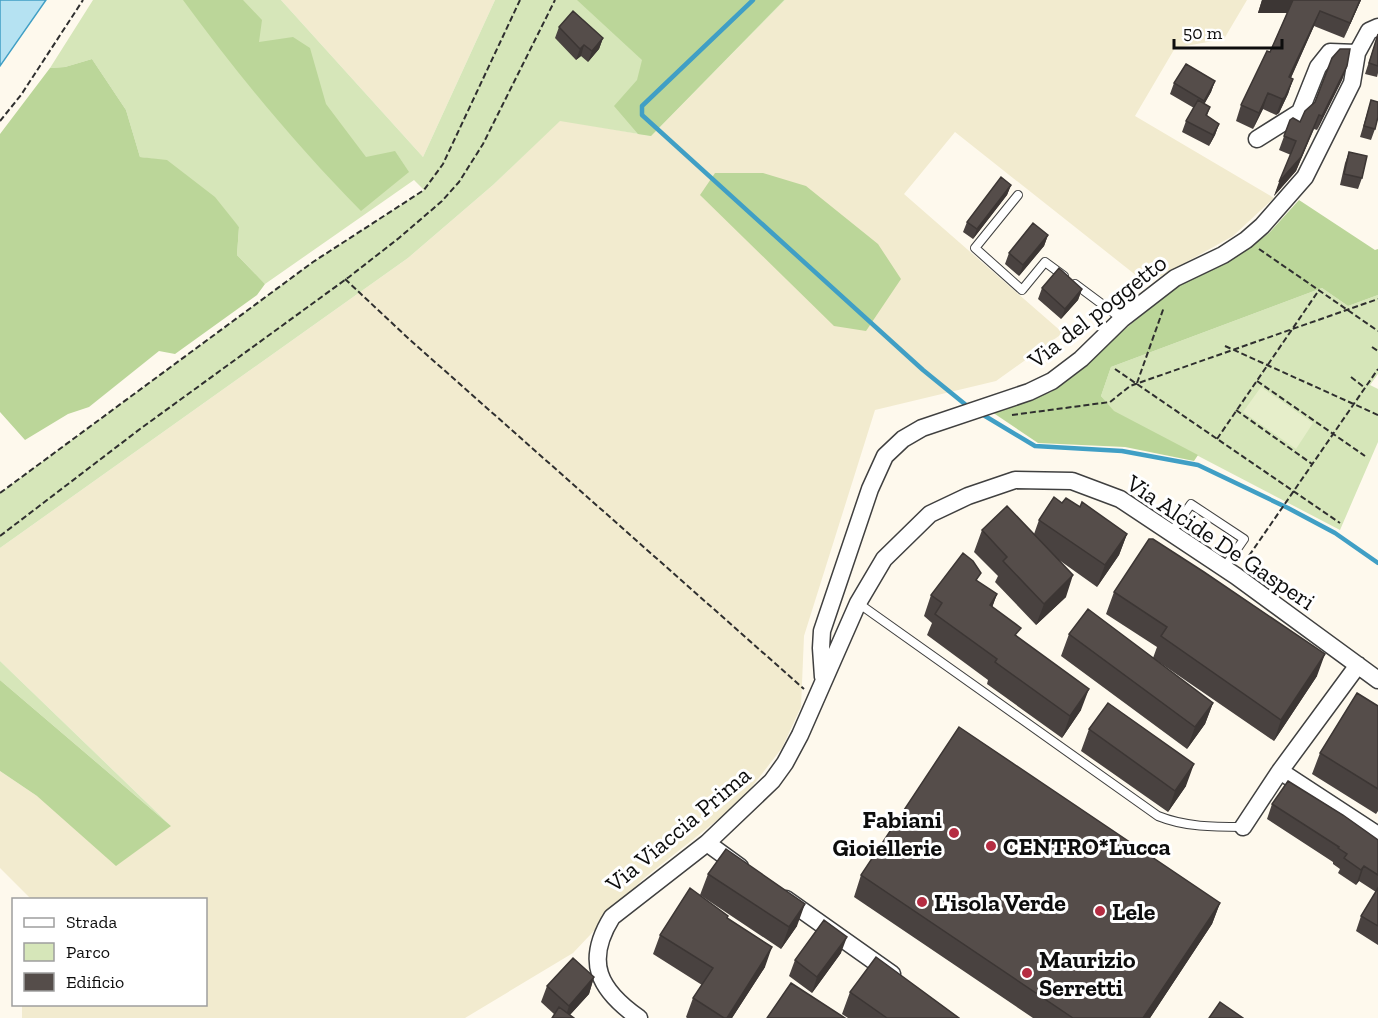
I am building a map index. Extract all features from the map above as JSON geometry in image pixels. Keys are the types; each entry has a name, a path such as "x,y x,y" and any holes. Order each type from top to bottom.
{"street":[{"path":"1257,139 1300,112 1317,67 1330,52 1357,53 1370,31 1378,27"},
{"name":"Via del poggetto","path":"826,676 821,648 822,632 870,489 885,456 903,439 922,428 1029,392 1052,381 1081,359 1122,319 1175,278 1223,255 1246,240 1262,226 1305,177 1352,83 1357,53"},
{"name":"Via Alcide De Gasperi","path":"826,676 858,603 884,559 930,514 968,496 1015,480 1072,481 1120,498 1230,572 1378,680"},
{"path":"1243,827 1280,771 1358,665"},
{"name":"Via Viaccia Prima","path":"639,1018 610,994 600,980 598,958 605,928 623,908 706,843 772,781 800,735 826,676"},
{"path":"1280,771 1378,835"},
{"path":"706,843 754,876"},
{"path":"773,890 904,984"}],"lane":[{"path":"1018,195 975,248 1022,290 1045,262 1122,319"},
{"path":"1171,533 1191,504 1244,539 1230,572"},
{"path":"858,603 1158,816 1206,827 1243,827"}],"path":[{"path":"0,121 21,95 83,0"},
{"path":"0,493 314,262 424,190 442,164 520,0"},
{"path":"0,536 140,429 345,279 399,238 442,201 459,182 483,144 555,0"},
{"path":"1246,240 1378,331"},
{"path":"345,279 418,347 815,699"},
{"path":"1217,439 1319,290"},
{"path":"989,405 1010,416 1110,402 1137,383 1378,299"},
{"path":"1137,383 1166,302"},
{"path":"1225,346 1378,415"},
{"path":"1372,347 1378,351"},
{"path":"1115,369 1340,523"},
{"path":"1230,572 1277,515 1378,369"},
{"path":"1351,377 1365,388"},
{"path":"1257,381 1365,456"},
{"path":"1236,410 1312,464"}],"shaded area":[{"path":"281,0 495,0 423,157"},
{"path":"785,0 1247,0 1224,39 1175,48 1135,116 1274,198 1233,236 1147,284 955,132 904,194 1063,333 996,381 875,410 804,636 801,707 782,748 740,802 643,879 573,953 465,1018 22,1018 22,1006 207,1006 207,898 30,898 0,868 0,771 37,796 171,826 0,661 0,548 408,258 493,185 560,120 651,136"}],"green space":[{"path":"93,0 281,0 423,157 495,0 785,0 651,136 560,121 493,185 408,258 0,548 0,493 313,262 424,190 414,180 265,284 237,255 239,227 167,161 140,157 126,110 92,59 65,67 50,68"},
{"path":"183,0 243,0 262,20 259,42 293,37 310,48 326,104 366,157 395,151 409,172 361,211 268,109"},
{"path":"577,0 784,0 651,136 638,134 614,106 637,80 642,60"},
{"path":"92,59 126,110 140,157 167,160 215,197 239,227 237,255 265,284 257,295 175,354 159,351 89,407 68,414 25,440 0,412 0,134 50,68 65,67"},
{"path":"715,173 763,173 806,186 878,244 901,279 866,331 834,326 700,195"},
{"path":"1299,200 1375,250 1378,249 1378,295 1348,306 1322,288 1111,367 1101,396 1114,411 1198,455 1194,461 1125,447 1038,443 992,412 1051,392 1177,285 1238,256 1269,233"},
{"path":"1322,288 1348,306 1378,295 1378,374 1370,385 1378,389 1378,442 1340,530 1114,412 1101,396 1111,367"},
{"path":"1261,387 1313,423 1296,449 1243,412"},
{"path":"0,661 171,826 0,680"},
{"path":"0,680 171,826 116,866 37,796 0,771"}],"water":[{"path":"0,0 46,0 0,66"}],"building":[{"path":"1293,0 1360,0 1350,23 1320,11 1289,77 1293,79 1285,97 1282,99 1268,93 1259,113 1241,105 1267,51 1270,52"},
{"path":"573,11 603,38 592,51 584,45 580,49 559,27"},
{"path":"1378,34 1378,66 1369,63"},
{"path":"1340,49 1350,49 1347,66 1322,116 1319,115 1301,157 1279,182 1296,141 1284,136 1290,120 1293,118 1300,122 1305,111 1315,102 1332,58"},
{"path":"1186,64 1215,81 1204,101 1174,83"},
{"path":"1198,100 1210,107 1206,115 1219,124 1213,135 1186,121"},
{"path":"1371,100 1378,102 1375,129 1364,126"},
{"path":"1349,152 1367,156 1362,178 1344,174"},
{"path":"1001,177 1011,185 977,229 967,222"},
{"path":"1033,223 1048,235 1023,265 1009,253"},
{"path":"1059,268 1082,289 1065,309 1042,288"},
{"path":"1054,497 1062,503 1066,498 1080,507 1082,502 1127,534 1105,565 1039,520"},
{"path":"1007,506 1073,575 1044,604 1003,561 1007,557 982,530"},
{"path":"1149,539 1153,539 1204,572 1325,654 1281,720 1161,636 1167,627 1114,592"},
{"path":"963,553 973,561 981,573 976,580 997,594 990,605 1021,628 1015,635 1089,689 1070,716 995,662 997,659 935,614 942,603 931,595"},
{"path":"1088,609 1213,703 1195,727 1069,634"},
{"path":"1357,693 1378,706 1378,789 1320,753"},
{"path":"1108,703 1194,764 1175,791 1089,729"},
{"name":"CENTRO*Lucca","path":"959,727 1220,903 1143,1018 1073,1018 861,875"},
{"path":"1288,781 1378,840 1378,875 1364,866 1361,870 1344,858 1347,854 1339,847 1272,804"},
{"path":"726,849 805,904 789,927 708,874"},
{"path":"690,888 728,916 727,918 772,947 727,1018 693,998 713,968 660,935"},
{"path":"1378,888 1378,926 1361,916"},
{"path":"824,920 847,937 817,977 795,960"},
{"path":"876,957 959,1018 887,1018 850,992"},
{"path":"573,958 594,977 569,1006 547,986"},
{"path":"791,983 845,1018 767,1018"},
{"path":"1220,1002 1243,1018 1209,1018"},
{"path":"559,1007 574,1018 552,1018"}],"waterway":[{"path":"753,0 642,106 642,115 923,370 966,405"},
{"path":"985,416 1035,446 1122,451 1198,465 1335,533 1378,563"}],"place":[{"name":"Fabiani Gioiellerie","path":"954,833"},
{"name":"CENTRO*Lucca","path":"991,846"},
{"name":"L'isola Verde","path":"922,902"},
{"name":"Lele","path":"1100,911"},
{"name":"Maurizio Serretti","path":"1027,973"}]}
